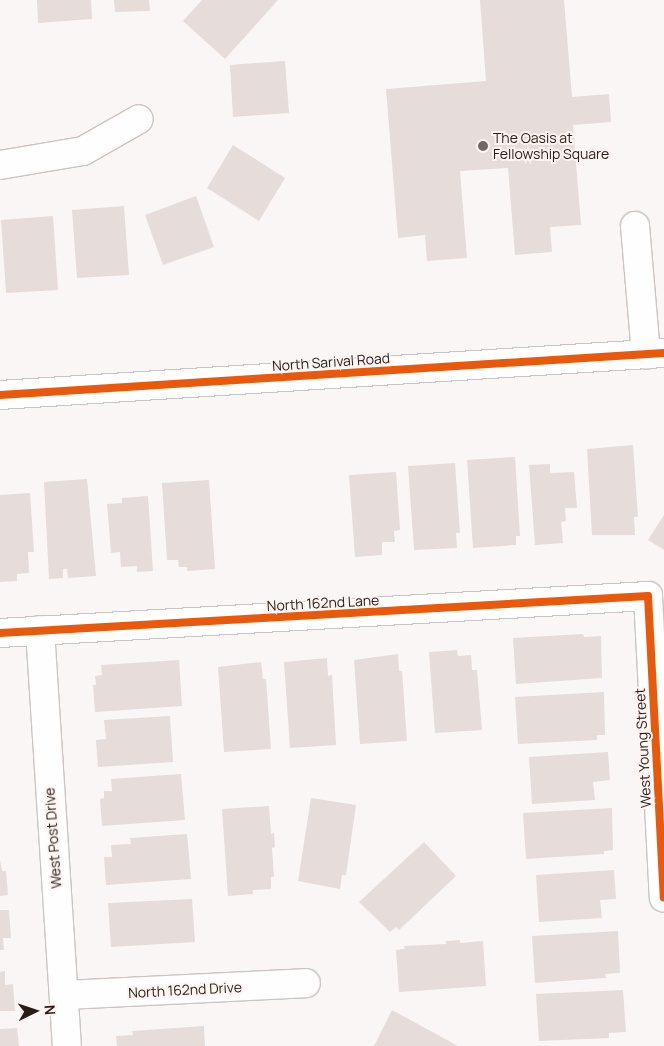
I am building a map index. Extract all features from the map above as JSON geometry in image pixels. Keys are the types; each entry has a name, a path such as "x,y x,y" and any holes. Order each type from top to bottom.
{"street":[{"path":"0,165 83,151 139,119"},
{"path":"636,226 655,354"},
{"name":"North Sarival Road","path":"0,395 655,354"},
{"name":"North 162nd Lane","path":"0,632 195,623 648,596"},
{"name":"West Young Street","path":"648,596 664,898"},
{"name":"West Post Drive","path":"40,630 67,1046"},
{"name":"North 162nd Drive","path":"64,995 306,983"}],"building":[{"path":"37,0 91,0 92,19 38,23"},
{"path":"114,0 149,0 150,11 115,12"},
{"path":"202,0 278,0 225,59 183,21"},
{"name":"The Oasis at Fellowship Square","path":"480,0 564,0 572,97 609,94 611,122 573,125 581,225 550,227 552,252 515,255 508,168 460,171 467,258 427,261 425,235 398,238 386,89 486,81"},
{"path":"285,61 289,113 233,117 230,65"},
{"path":"233,145 285,178 259,221 207,188"},
{"path":"196,196 214,247 163,265 145,215"},
{"path":"124,206 129,275 77,278 72,210"},
{"path":"53,216 58,290 6,293 1,220"},
{"path":"633,445 638,517 634,517 635,535 592,535 587,449"},
{"path":"515,457 520,536 516,536 516,545 473,548 467,460"},
{"path":"455,463 460,533 456,533 457,548 414,550 408,466"},
{"path":"550,464 550,473 574,472 577,508 565,508 566,521 561,522 563,543 535,545 529,465"},
{"path":"396,472 400,530 394,531 395,542 382,542 382,555 355,557 349,475"},
{"path":"87,479 96,576 68,578 67,569 63,569 63,578 49,579 44,482"},
{"path":"209,480 215,569 187,571 187,567 179,567 178,560 167,560 162,483"},
{"path":"30,493 34,552 28,552 29,573 17,574 17,581 0,582 0,495"},
{"path":"148,496 153,571 137,572 137,566 121,567 120,552 111,553 107,504 122,503 122,498"},
{"path":"664,515 664,550 648,540"},
{"path":"583,634 584,637 601,636 602,678 516,684 513,638"},
{"path":"457,650 458,656 471,655 472,670 477,670 482,730 435,733 429,652"},
{"path":"398,654 399,671 402,671 407,741 360,744 354,660"},
{"path":"327,658 328,676 332,675 336,745 290,748 284,662"},
{"path":"179,660 182,706 95,712 93,685 96,685 95,676 102,675 101,665"},
{"path":"261,662 263,679 266,679 271,749 224,752 218,667"},
{"path":"604,692 605,735 597,735 597,740 518,744 515,697"},
{"path":"170,716 173,762 98,767 96,740 106,739 104,720"},
{"path":"608,752 610,780 593,782 595,800 532,804 529,757"},
{"path":"181,774 185,820 102,826 100,799 104,798 104,791 112,791 111,779"},
{"path":"311,798 356,805 346,875 342,875 340,889 298,881"},
{"path":"269,806 271,834 274,833 275,847 272,848 274,877 271,877 271,889 253,890 253,894 228,896 222,809"},
{"path":"612,808 613,850 604,851 604,854 526,859 523,813"},
{"path":"187,834 191,879 106,885 104,857 112,857 111,845 131,844 130,838"},
{"path":"424,842 456,876 399,930 396,927 390,932 359,902"},
{"path":"0,860 2,871 6,871 8,895 0,896"},
{"path":"614,870 616,899 600,900 602,918 539,922 536,875"},
{"path":"192,899 195,942 111,947 108,903"},
{"path":"0,910 9,910 11,938 3,938 4,950 0,950"},
{"path":"618,931 620,973 605,974 606,978 535,983 532,936"},
{"path":"460,940 460,943 483,941 486,986 399,992 396,950 405,949 404,946 446,944 446,941"},
{"path":"5,971 5,985 13,984 15,1011 0,1011 0,972"},
{"path":"623,990 626,1032 609,1033 609,1038 539,1041 536,994"},
{"path":"392,1010 458,1046 374,1046"},
{"path":"204,1026 205,1046 117,1046 116,1036 133,1035 132,1031"},
{"path":"17,1028 19,1046 0,1046 0,1029"}],"cycle path":[{"path":"0,395 664,353"},
{"path":"0,633 648,596 664,898"}],"place":[{"name":"The Oasis at Fellowship Square","path":"483,146"}]}
